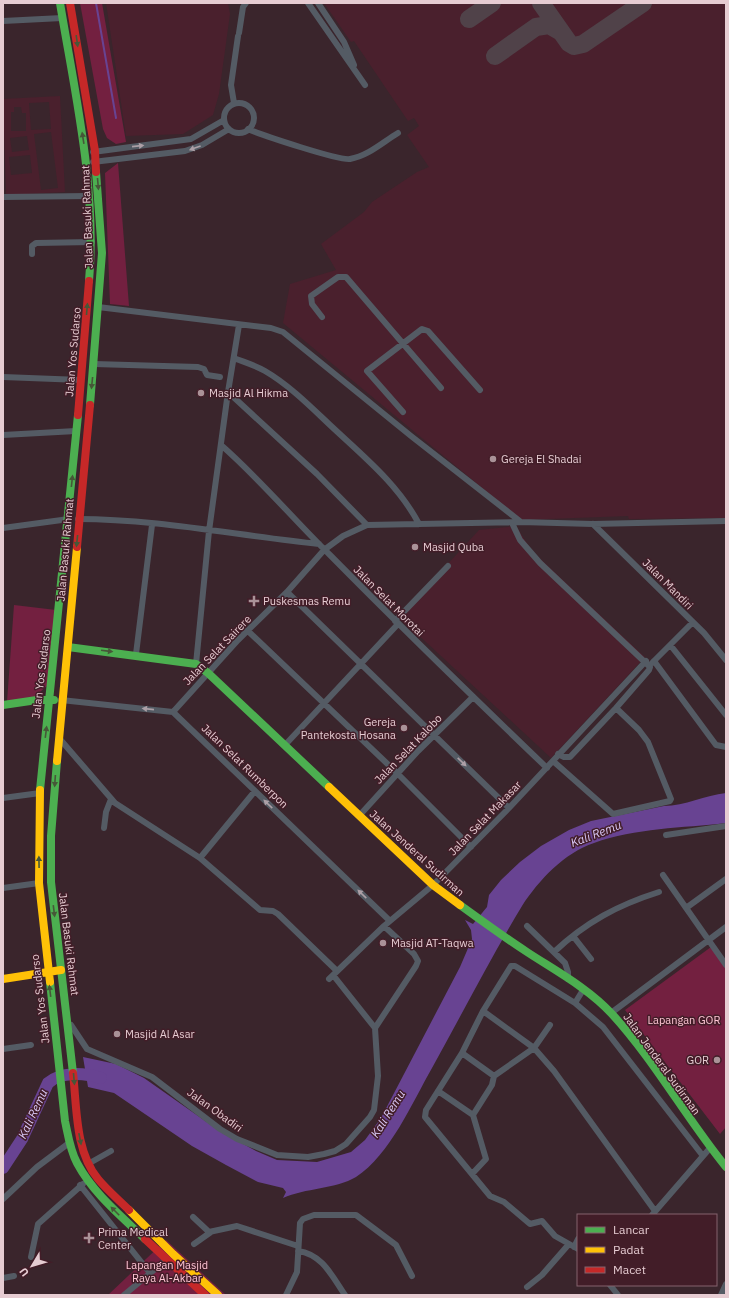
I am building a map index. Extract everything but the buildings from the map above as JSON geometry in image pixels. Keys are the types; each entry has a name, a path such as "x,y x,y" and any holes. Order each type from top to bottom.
{"main road":[{"name":"Jalan Yos Sudarso","path":"60,3 85,153 92,242 86,329 40,793 39,883 48,973 69,1143 86,1183 166,1260 205,1295"},
{"name":"Jalan Basuki Rahmat","path":"70,3 95,151 102,253 80,519 68,647 61,700 51,836 50,882 68,1020 80,1140 88,1164 98,1179 173,1254 218,1295"},
{"path":"86,329 96,330"},
{"name":"Jalan Jenderal Sudirman","path":"68,647 136,654 196,664 208,673 433,885 467,911 568,979 611,1013 638,1047 710,1148 726,1167"},
{"path":"3,705 50,699 61,700"},
{"path":"3,979 62,970"},
{"path":"86,1183 98,1179"}],"street":[{"path":"308,3 365,85"},
{"path":"318,3 344,42 358,74"},
{"path":"234,103 230,85 243,4"},
{"path":"3,21 62,18"},
{"path":"248,130 252,124 252,111 241,103 234,103 228,107 224,113 224,120 229,129 235,132 248,130 346,160 361,156 398,133"},
{"path":"85,153 191,138 224,120"},
{"path":"86,163 185,151 202,145 229,129"},
{"path":"3,197 89,196"},
{"path":"32,254 32,246 36,243 92,242"},
{"path":"322,317 312,304 312,296 338,277 346,277 441,388"},
{"path":"98,307 271,328 283,332 411,436 521,522"},
{"path":"196,664 209,532 228,392 239,325"},
{"path":"403,412 367,372 419,330 427,329 480,390"},
{"path":"234,358 256,366 271,374 318,413 391,483 404,498 419,524"},
{"path":"94,364 198,367 204,369 207,375 220,377"},
{"path":"3,377 81,380"},
{"path":"228,392 317,474 367,525 521,522 593,524 726,521"},
{"path":"3,435 76,431"},
{"name":"Jalan Selat Morotai","path":"221,445 266,488 318,544 396,622 547,768"},
{"path":"3,528 67,519 80,519 152,524 318,544"},
{"path":"512,523 520,540 540,563 647,663 649,670 570,757 564,757 558,754"},
{"path":"136,654 152,524"},
{"name":"Jalan Mandiri","path":"593,524 647,575 693,622 726,660"},
{"name":"Jalan Selat Sairere","path":"173,712 208,673 287,592 324,550 342,536 367,525"},
{"path":"285,745 448,566"},
{"path":"287,592 361,662 509,808"},
{"path":"647,663 654,661 671,646 693,622"},
{"path":"248,631 398,773 470,847"},
{"path":"671,646 726,715"},
{"path":"654,661 716,745 726,747"},
{"name":"Jalan Selat Makasar","path":"333,975 384,926 433,885 509,808 547,768 558,754 647,663"},
{"name":"Jalan Selat Kalobo","path":"359,816 434,735 473,697"},
{"path":"61,700 173,712"},
{"path":"553,761 613,814 670,801 671,799 648,742 639,730 616,708"},
{"name":"Jalan Selat Rumberpon","path":"173,712 390,921"},
{"path":"58,737 111,799 200,858 256,908 263,912 273,911 278,914 333,975 375,1028 418,961 414,954 384,926"},
{"path":"200,858 255,791"},
{"path":"3,798 40,793"},
{"path":"104,828 106,812 111,799"},
{"path":"666,835 726,826"},
{"path":"663,875 726,965"},
{"path":"686,908 726,879"},
{"path":"3,888 39,883"},
{"path":"554,952 573,936 621,905 659,892"},
{"path":"527,926 567,966 568,979"},
{"path":"611,1013 726,927"},
{"path":"573,936 591,959"},
{"path":"527,1287 574,1247 555,1236 542,1221 530,1224 504,1202 490,1196 425,1116 426,1110 462,1053 483,1011 512,965 575,1003 603,1027 703,1156"},
{"path":"575,1003 583,990"},
{"path":"483,1011 534,1048 554,1072 653,1213 710,1148"},
{"name":"Jalan Obadiri","path":"68,1020 87,1049 152,1077 220,1129 237,1139 267,1153 289,1157 308,1157 335,1151 356,1134 370,1117 374,1110 378,1076 375,1028"},
{"path":"473,1115 492,1085 494,1076 534,1048 550,1025"},
{"path":"3,1049 31,1044"},
{"path":"462,1053 494,1076"},
{"path":"438,1091 473,1115 486,1159 472,1174"},
{"path":"3,1199 37,1167 69,1143"},
{"path":"88,1164 111,1151"},
{"path":"31,1257 38,1224 86,1183 150,1273"},
{"path":"286,1295 297,1272 300,1225 303,1219 314,1215 356,1216 396,1245 412,1276"},
{"path":"192,1217 205,1229 211,1232"},
{"path":"194,1244 211,1232 229,1226 237,1226 310,1253 317,1258 345,1295"},
{"path":"124,1295 166,1260"},
{"path":"3,1278 14,1276"},
{"path":"721,1295 726,1284"},
{"path":"611,1286 618,1295"}],"shaded area":[{"path":"106,3 228,3 230,14 219,94 213,115 183,134 126,136"},
{"path":"324,3 726,3 726,518 629,519 628,516 521,520 283,323 290,284 336,270 321,244 364,212 372,202 417,172 429,167 407,135 419,126 416,121 414,118 408,121 354,41 351,42"},
{"path":"60,96 65,192 6,195 3,99","holes":["49,102 51,129 31,130 29,103","14,107 21,107 22,113 26,113 26,131 11,131 11,112 14,112","51,132 58,188 41,190 34,134","27,136 29,150 12,152 10,138","30,155 32,173 11,175 9,157"]},
{"path":"516,526 532,551 645,657 551,758 399,617 479,530"}],"green space":[{"path":"80,3 102,3 126,142 116,144 107,138 103,129"},
{"path":"118,163 129,306 110,304 105,173"},
{"path":"14,605 56,610 48,685 32,699 7,702"},
{"name":"Lapangan GOR","path":"711,947 726,967 726,1127 720,1134 625,1010"},
{"name":"Lapangan Masjid Raya Al-Akbar","path":"166,1240 226,1295 108,1295"}],"water":[{"path":"726,793 726,823 642,831 610,838 594,843 572,853 544,877 522,906 510,926 390,1142 368,1167 356,1177 348,1181 301,1192 283,1198 286,1192 283,1188 258,1182 192,1146 114,1093 88,1087 83,1057 116,1064 144,1078 218,1130 256,1151 277,1160 317,1162 351,1152 365,1140 381,1118 460,967 472,939 471,930 465,920 473,924 487,907 489,895 501,880 520,862 541,846 569,830 591,821 664,806 672,806"}],"waterway":[{"path":"96,3 116,118"},
{"name":"Kali Remu","path":"3,1168 22,1139 48,1083 60,1076 73,1074 101,1078"}],"taxiway":[{"path":"469,19 492,3"},
{"path":"541,3 569,43 574,46 583,44 643,3"},
{"path":"495,56 536,27 549,25 561,32"}],"traffic: fast":[{"path":"60,3 78,106 87,176 91,246 89,281"},
{"path":"90,405 102,253 96,172"},
{"path":"40,790 78,415"},
{"path":"68,647 196,664 208,673 329,787"},
{"path":"3,705 37,700 54,700"},
{"path":"57,761 51,836 51,882 73,1073"},
{"path":"460,905 518,946 571,980 603,1005 628,1032 726,1167"},
{"path":"50,982 65,1121 73,1153 83,1174 99,1194 145,1239"}],"traffic: slow":[{"path":"57,761 77,547"},
{"path":"329,787 433,885 460,905"},
{"path":"40,790 39,883 50,982"},
{"path":"3,979 61,970"},
{"path":"129,1210 173,1254 218,1295"}],"traffic: jam":[{"path":"70,3 95,151 96,172"},
{"path":"78,415 89,281"},
{"path":"77,547 90,405"},
{"path":"73,1073 78,1129 85,1156 90,1168 98,1179 129,1210"},
{"path":"145,1239 205,1295"}],"place":[{"name":"Masjid Al Hikma","path":"201,393"},
{"name":"Gereja El Shadai","path":"493,459"},
{"name":"Masjid Quba","path":"415,547"},
{"name":"Puskesmas Remu","path":"254,601"},
{"name":"Gereja Pantekosta Hosana","path":"404,728"},
{"name":"Masjid AT-Taqwa","path":"383,943"},
{"name":"Masjid Al Asar","path":"117,1034"},
{"name":"GOR","path":"717,1060"},
{"name":"Prima Medical Center","path":"89,1238"}]}
